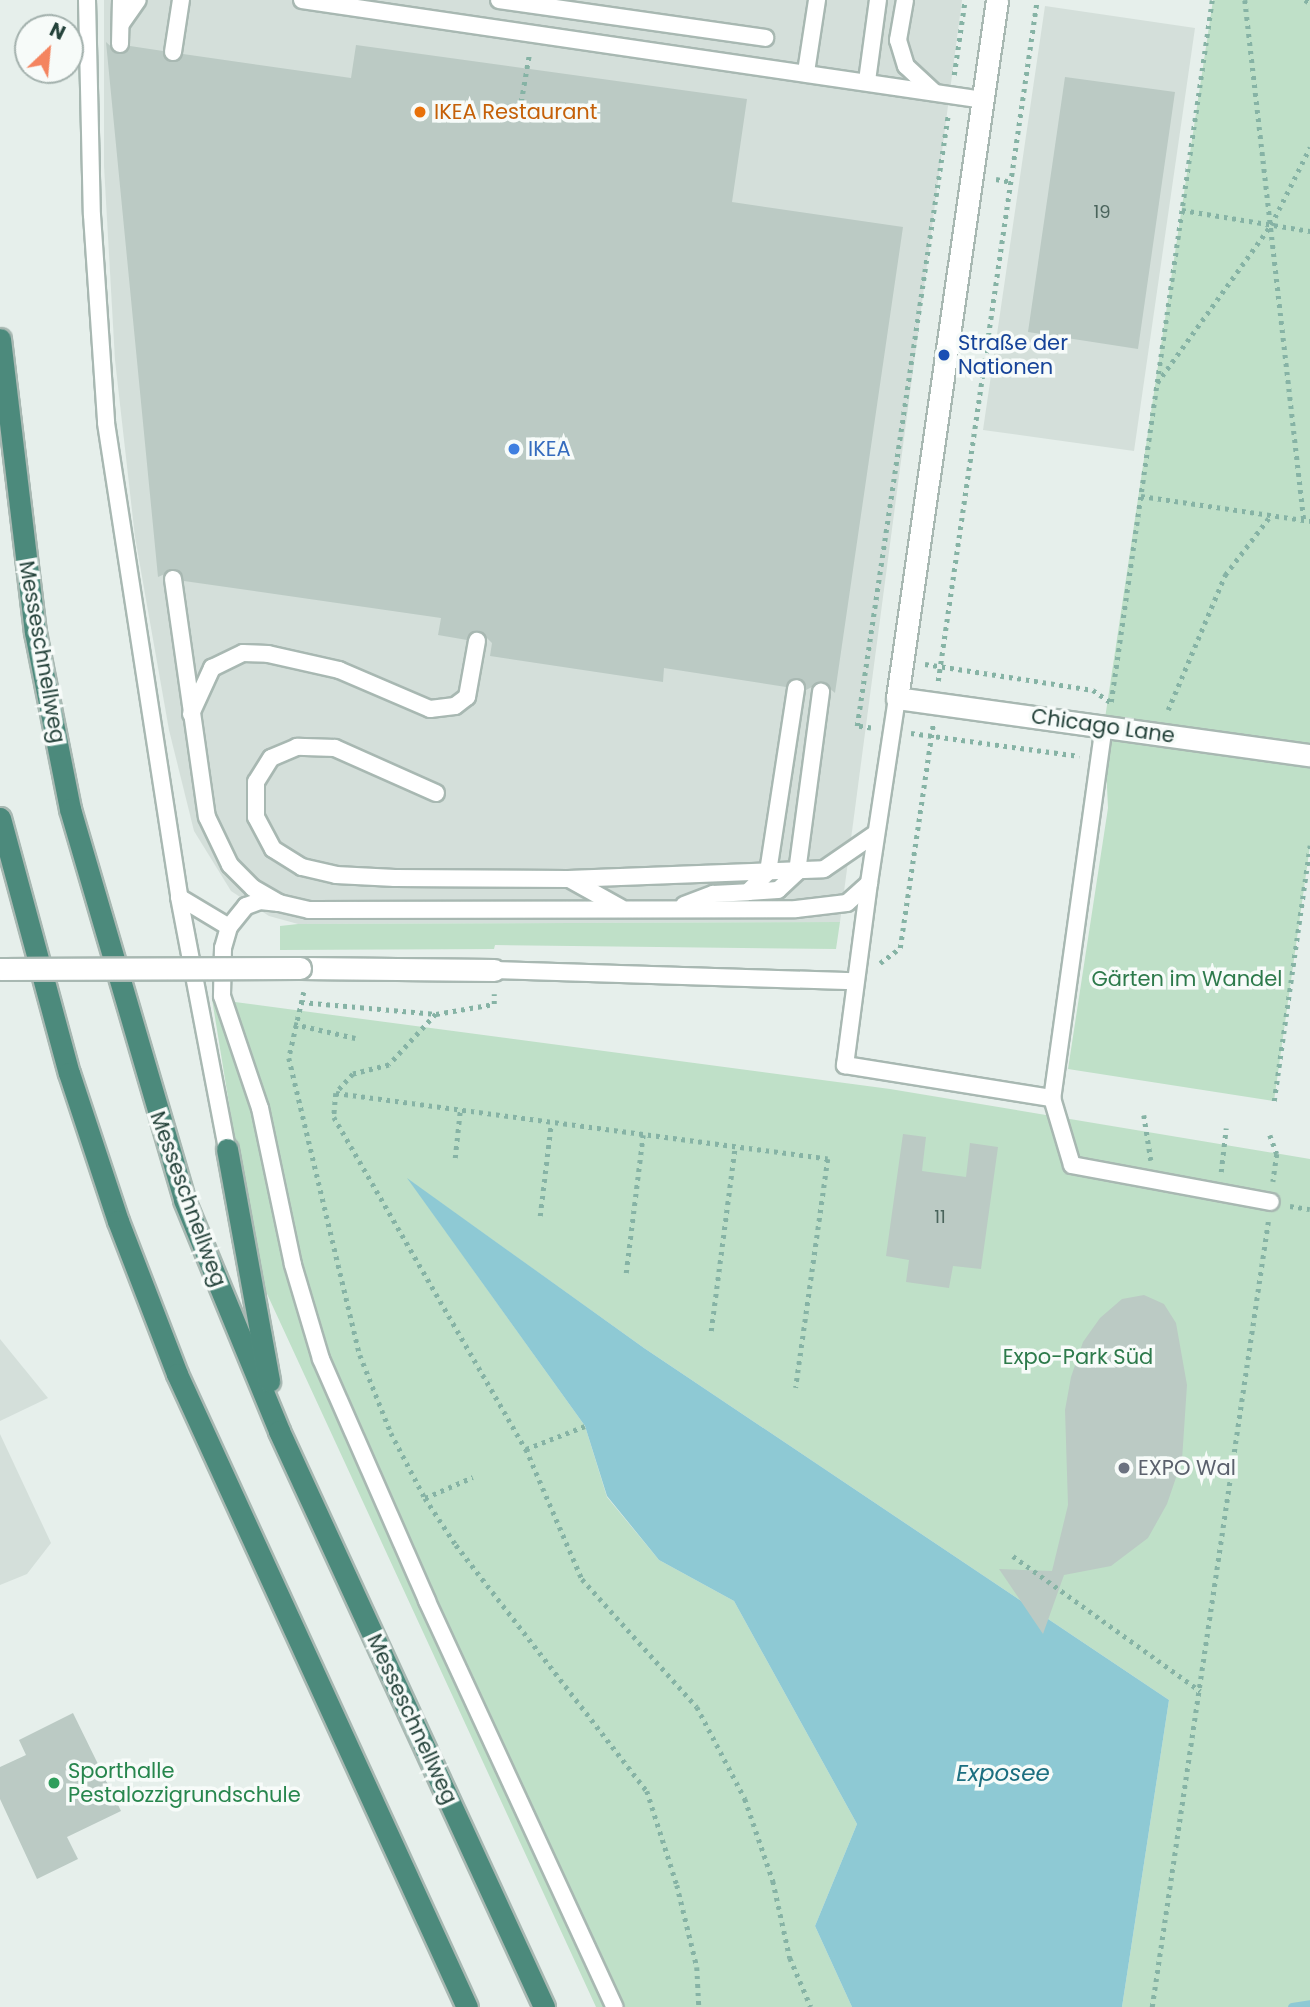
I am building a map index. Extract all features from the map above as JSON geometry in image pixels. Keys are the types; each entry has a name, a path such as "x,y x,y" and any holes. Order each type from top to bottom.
{"highway":[{"name":"Messeschnellweg","path":"0,339 35,632 70,808 184,1199 279,1431 544,2007"},
{"path":"0,818 69,1073 118,1222 177,1374 467,2007"},
{"path":"227,1149 279,1431"}],"street":[{"path":"897,698 998,0"},
{"name":"Chicago Lane","path":"897,698 1310,755"},
{"path":"0,969 494,970"}],"lane":[{"path":"88,0 92,215 106,423 178,897 227,1149"},
{"path":"120,44 121,0"},
{"path":"120,24 138,0"},
{"path":"173,52 181,0"},
{"path":"302,0 983,100"},
{"path":"499,0 765,38"},
{"path":"806,72 817,0"},
{"path":"867,81 878,0"},
{"path":"905,0 898,40 906,66 943,94"},
{"path":"173,579 190,717 207,817 230,865 253,888 279,903"},
{"path":"190,717 212,667 243,653 268,654 339,670 430,709 455,706 467,697 477,641"},
{"path":"748,892 768,872 796,688"},
{"path":"675,909 713,894 778,891 797,872 821,692"},
{"path":"897,698 875,834 845,1065 1052,1098"},
{"path":"1104,725 1052,1098 1072,1165 1219,1190 1271,1202"},
{"path":"436,793 335,748 297,747 271,758 256,782 256,817 273,849 302,867 336,875 568,879 797,872 824,869 875,834"},
{"path":"568,879 625,910"},
{"path":"615,2007 427,1601 321,1359 293,1265 260,1108 222,996 223,948 229,927 246,906 260,901 309,910 822,909 847,903 869,884"},
{"path":"178,897 229,927"},
{"path":"494,970 855,981"}],"path":[{"path":"857,726 943,94 965,0"},
{"path":"1037,0 940,666 1093,690 1111,702"},
{"path":"1104,725 1111,702 1212,0"},
{"path":"1141,496 1307,521 1245,0"},
{"path":"1305,0 1310,3"},
{"path":"1156,384 1271,225 1310,147"},
{"path":"1182,210 1310,231"},
{"path":"1167,712 1225,575 1271,515"},
{"path":"900,948 931,735 1098,759"},
{"path":"1275,1101 1310,846"},
{"path":"307,968 301,1002 293,1024 289,1058 360,1354 391,1433 425,1498 456,1545 647,1791 677,1885 696,1967 698,2007"},
{"path":"301,1002 436,1014 494,1004 494,970"},
{"path":"436,1014 389,1065 353,1074 335,1093 334,1117 526,1449 582,1579 697,1707 745,1799 773,1881 790,1958 811,2007"},
{"path":"293,1024 355,1038"},
{"path":"335,1093 828,1159 796,1388"},
{"path":"455,1158 460,1111"},
{"path":"1144,1115 1154,1178"},
{"path":"540,1216 551,1124"},
{"path":"1219,1190 1226,1128"},
{"path":"626,1273 643,1135"},
{"path":"1152,2007 1271,1202 1277,1154 1270,1135"},
{"path":"711,1331 735,1147"},
{"path":"526,1449 585,1426"},
{"path":"425,1498 473,1477"},
{"path":"1013,1556 1200,1691"}],"shaded area":[{"name":"IKEA","path":"104,0 962,0 840,922 298,924 269,916 231,891 194,831 169,730 135,537 115,360 104,166"},
{"path":"1045,6 1195,28 1134,451 983,430"},
{"path":"0,1339 48,1398 0,1421"},
{"path":"0,1434 51,1543 27,1574 0,1585"}],"green space":[{"name":"Gärten im Wandel","path":"1213,0 1310,0 1310,846 1274,1101 1068,1069 1108,808 1104,725"},
{"path":"840,922 836,949 495,945 494,949 280,950 280,926 298,924"},
{"name":"Expo-Park Süd","path":"212,999 890,1089 1310,1159 1310,2007 1122,2007 1169,1700 644,1348 409,1180 585,1426 607,1497 659,1560 734,1601 857,1824 815,1926 852,2007 596,2007 256,1270"}],"water":[{"name":"Exposee","path":"407,1178 644,1348 1169,1700 1122,2007 852,2007 815,1926 857,1824 734,1601 659,1560 607,1496 585,1426"}],"building":[{"path":"106,42 119,54 130,46 163,51 172,62 183,54 351,78 356,45 747,99 732,202 903,227 835,693 822,682 806,690 797,678 786,687 664,668 663,682 490,656 492,643 480,631 467,640 438,635 441,618 184,581 176,569 158,577"},
{"path":"1065,77 1175,92 1138,349 1028,332"},
{"path":"903,1134 926,1137 922,1171 966,1177 970,1143 998,1147 981,1269 953,1266 949,1288 906,1282 909,1260 886,1256"},
{"name":"EXPO Wal","path":"1144,1295 1164,1304 1176,1323 1187,1385 1182,1460 1167,1504 1148,1538 1111,1566 1064,1575 1043,1634 999,1569 1052,1571 1068,1505 1065,1410 1071,1377 1083,1342 1100,1318 1122,1299"},
{"name":"Sporthalle Pestalozzigrundschule","path":"73,1713 121,1811 67,1837 78,1859 37,1879 0,1799 0,1767 26,1755 19,1740"}],"waterway":[{"path":"1292,2007 1310,2004"}],"place":[{"name":"IKEA Restaurant","path":"420,112"},
{"name":"Straße der Nationen","path":"944,355"},
{"name":"IKEA","path":"514,449"},
{"name":"EXPO Wal","path":"1124,1468"},
{"name":"Sporthalle Pestalozzigrundschule","path":"54,1783"}]}
